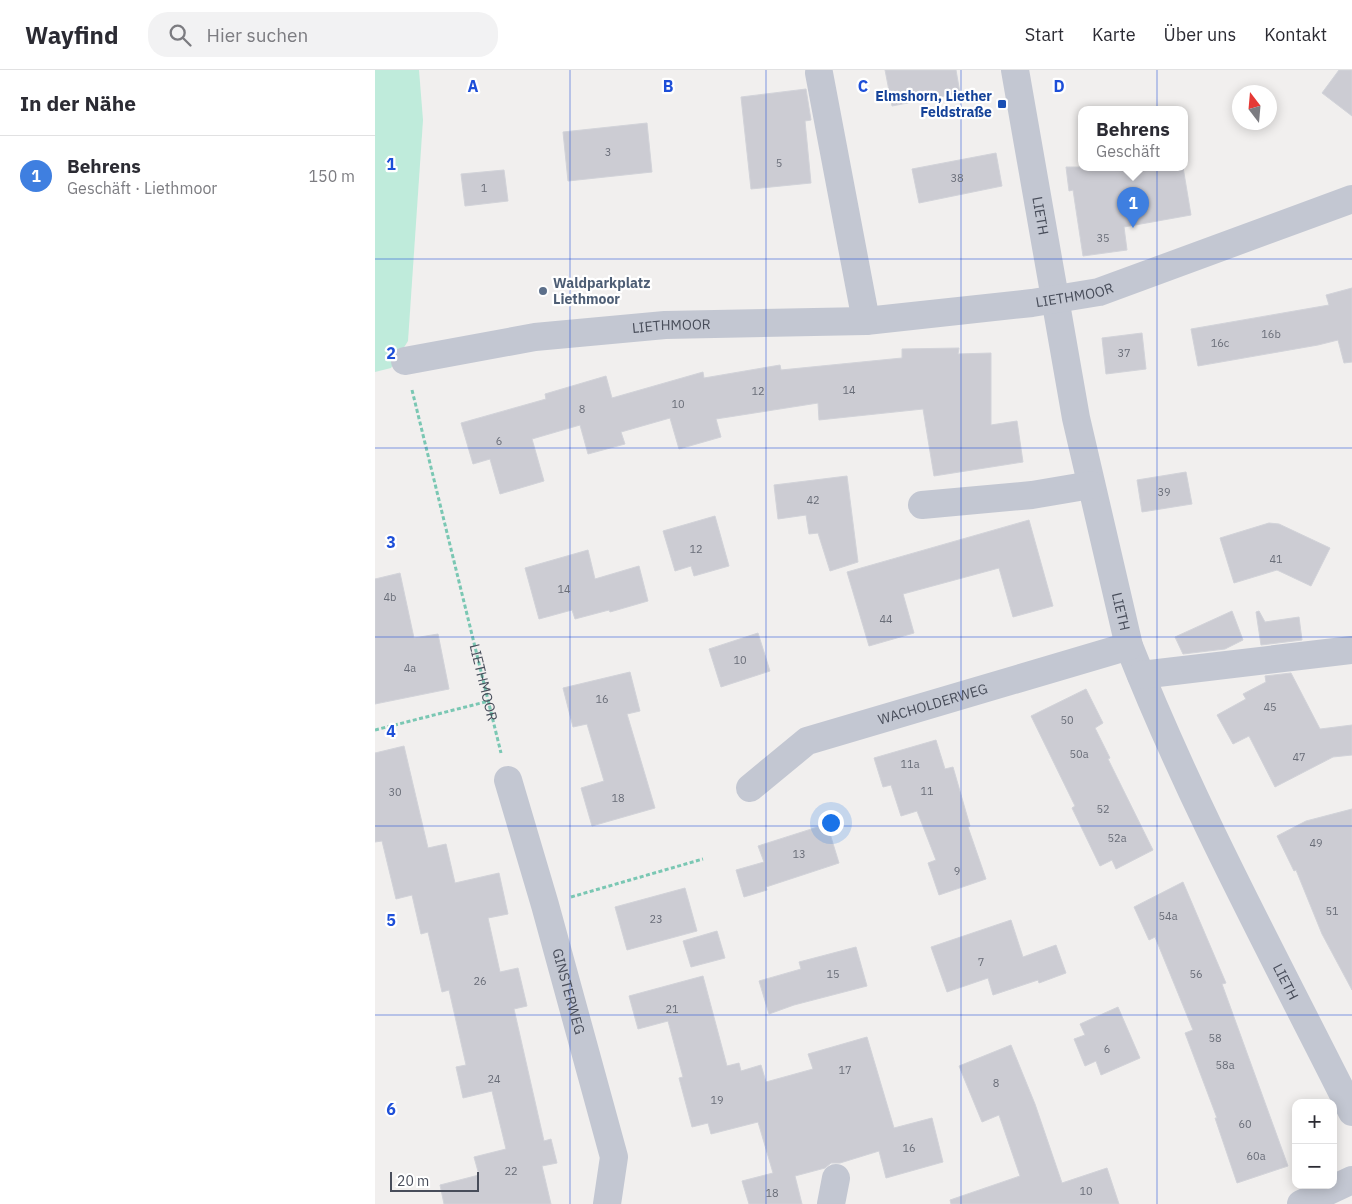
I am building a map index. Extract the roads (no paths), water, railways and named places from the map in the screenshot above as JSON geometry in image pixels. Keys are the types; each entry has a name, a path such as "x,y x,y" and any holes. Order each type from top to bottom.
{"street":[{"name":"LIETH","path":"1015,70 1076,418 1129,646 1206,822 1352,1112"},
{"path":"819,73 866,321"},
{"name":"LIETHMOOR","path":"405,361 535,337 656,326 866,321 1055,299 1099,292 1352,199"},
{"path":"922,505 1032,495 1091,485"},
{"name":"WACHOLDERWEG","path":"750,788 807,741 1129,646"},
{"path":"1141,675 1352,650"},
{"name":"GINSTERWEG","path":"508,780 545,905 614,1157 607,1204"},
{"path":"1301,1204 1352,1180"}],"place":[{"name":"Elmshorn, Liether Feldstraße","path":"1002,104"},
{"name":"Behrens","path":"1133,228"},
{"name":"Waldparkplatz Liethmoor","path":"543,291"}]}
